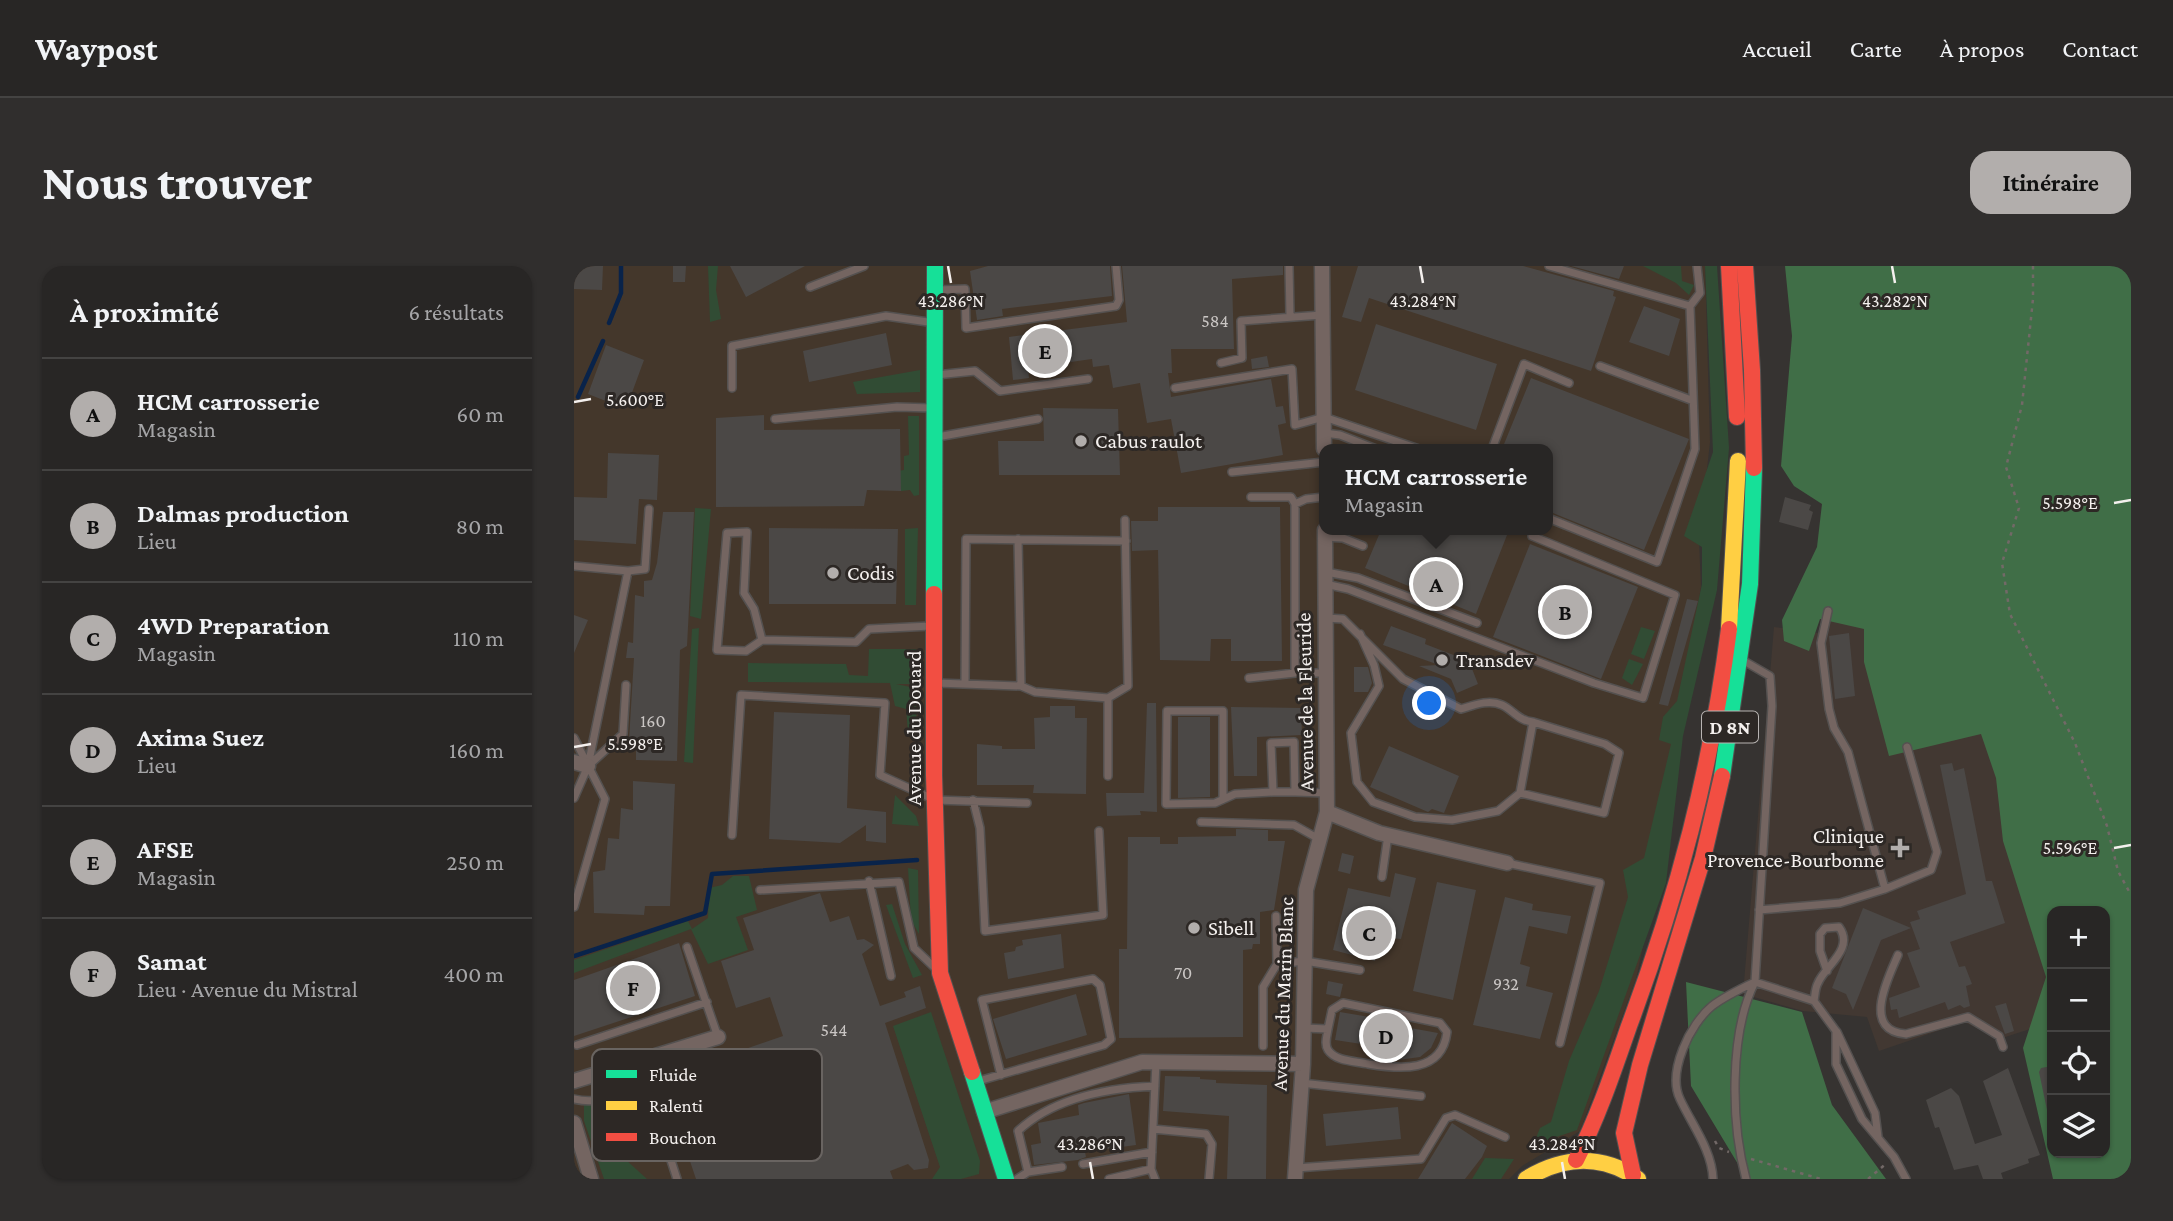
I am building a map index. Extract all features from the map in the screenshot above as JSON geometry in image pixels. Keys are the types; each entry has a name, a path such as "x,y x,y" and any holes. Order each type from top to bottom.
{"main road":[{"name":"Avenue du Douard","path":"935,266 935,800 940,974 1005,1177"},
{"name":"D 8N","path":"1576,1160 1593,1127 1673,900 1704,783 1725,643 1738,477 1736,377 1729,266"},
{"name":"D 8N","path":"1635,1177 1624,1133 1640,1065 1703,858 1721,784 1750,584 1754,478 1752,370 1745,266"},
{"path":"1526,1179 1547,1167 1576,1160 1596,1161 1635,1177"}],"street":[{"path":"1322,266 1324,417 1327,444"},
{"name":"Avenue de la Fleuride","path":"1325,535 1327,812 1388,835 1507,863"},
{"name":"Avenue du Marin Blanc","path":"1295,1173 1303,1064 1306,890 1327,812"},
{"path":"679,1049 718,1037"},
{"path":"984,1112 1142,1062 1303,1064"},
{"path":"574,1081 592,1076"},
{"path":"574,1123 577,1143 591,1179"}],"lane":[{"path":"810,287 864,266"},
{"path":"935,290 965,289 966,328 1116,306 1119,300 1116,266"},
{"path":"1289,266 1290,316"},
{"path":"1549,266 1690,306"},
{"path":"1553,520 1657,562 1695,449 1691,400 1690,306 1700,293 1697,266"},
{"path":"1221,363 1242,358 1241,321 1322,314"},
{"path":"732,388 732,346 886,316 936,323"},
{"path":"1494,444 1524,364 1569,383"},
{"path":"1600,366 1691,400"},
{"path":"1175,388 1293,369 1294,425 1324,417 1404,444"},
{"path":"936,375 975,371 1000,391 1088,379"},
{"path":"775,419 897,407 936,408"},
{"path":"937,436 1038,419"},
{"path":"1328,444 1340,435 1363,444"},
{"path":"1231,472 1319,463"},
{"path":"1251,497 1292,497 1295,505 1296,673"},
{"path":"1295,505 1306,499 1319,498"},
{"path":"574,566 628,571 645,569 649,509"},
{"path":"935,683 1021,686 1035,692 1108,698 1128,685 1125,520"},
{"path":"762,640 754,610 744,593 747,532 727,533 718,650 746,651 762,640 856,642 869,629 936,626"},
{"path":"1332,535 1363,545"},
{"path":"1325,578 1594,683 1643,698 1675,595 1532,536"},
{"path":"965,684 966,539 1126,541"},
{"path":"1018,539 1021,686"},
{"path":"574,798 628,571"},
{"path":"1325,578 1358,578 1477,623"},
{"path":"1828,611 1821,643 1829,709 1833,728 1849,752 1885,889"},
{"path":"1325,618 1343,619 1403,679 1461,709 1488,702 1501,704 1525,721 1605,744 1619,753 1604,813 1520,793"},
{"path":"1360,634 1374,665 1378,686 1351,733 1357,782 1373,802 1415,817 1452,820 1498,811 1520,793 1533,722"},
{"path":"1740,659 1770,676 1772,706 1755,982 1745,1002 1735,1098 1740,1156 1746,1179"},
{"path":"1249,678 1325,673"},
{"path":"581,764 623,734 626,685"},
{"path":"732,835 741,695 885,703 880,775 935,800 1027,803"},
{"path":"1108,698 1108,776"},
{"path":"1223,800 1223,711 1167,711 1166,804 1215,803 1223,800 1235,794 1327,793"},
{"path":"574,738 581,764 605,799 574,906"},
{"path":"1273,792 1271,743 1294,742 1295,792"},
{"path":"1759,910 1840,903 1885,889 1931,870 1937,852 1907,747"},
{"path":"973,800 980,828 985,932 1103,915 1099,831"},
{"path":"1201,822 1294,825 1321,841"},
{"path":"1382,877 1388,835"},
{"path":"1507,863 1600,883 1560,1043"},
{"path":"869,881 891,976"},
{"path":"760,890 869,881 899,882 914,948 940,974"},
{"path":"1263,1046 1263,987 1277,964 1276,916"},
{"path":"1814,1001 1818,984 1839,956 1844,942 1839,928 1825,928 1820,934 1821,951 1827,971"},
{"path":"687,947 718,1037"},
{"path":"1898,955 1881,996 1881,1018 1885,1025 1895,1033 1906,1034 1968,1017 1999,1036 2003,1046"},
{"path":"1277,964 1305,961 1360,970"},
{"path":"975,1083 1104,1045 1111,1039 1100,985 1093,979 982,1000 1001,1075"},
{"path":"1713,1179 1709,1155 1678,1096 1677,1063 1710,1008 1755,982 1814,1001 1836,1031 1875,1112 1878,1138"},
{"path":"577,1045 707,1002"},
{"path":"1343,1003 1440,1023 1447,1032 1446,1043 1437,1057 1422,1066 1408,1069 1342,1059 1330,1053 1326,1046 1328,1029 1332,1010 1343,1003"},
{"path":"1303,1028 1328,1029"},
{"path":"1836,1031 1836,1064 1863,1119 1894,1157 1906,1179"},
{"path":"1155,1179 1151,1169 1157,1062"},
{"path":"1301,1083 1421,1097"},
{"path":"1028,1172 1018,1131 1035,1115 1074,1100 1129,1087 1155,1086"},
{"path":"574,1098 592,1103"},
{"path":"1295,1173 1421,1159 1446,1118 1455,1115 1505,1137"},
{"path":"1153,1129 1206,1134 1212,1144 1209,1179"},
{"path":"1083,1164 1152,1152"},
{"path":"671,1161 677,1179"},
{"path":"1005,1177 1062,1167"},
{"path":"1109,1179 1151,1169"}],"path":[{"path":"2033,266 2033,299 2022,405 2007,467 2020,508 2002,563 2010,614 2075,743 2108,825 2118,871 2131,895"},
{"path":"1703,1144 1714,1139 1719,1148 1740,1156 1821,1179"},
{"path":"1868,1179 1894,1157"}],"shaded area":[{"path":"574,266 1705,266 1710,442 1699,541 1701,587 1636,979 1580,1131 1522,1166 1509,1179 574,1179"},
{"name":"Clinique Provence-Bourbonne","path":"1826,604 2000,714 2051,906 2047,906 2047,1024 1999,1039 1964,1022 1879,1051 1867,1017 1803,1011 1743,994 1774,627 1818,633"}],"green space":[{"path":"708,266 718,266 716,290 721,319 710,322"},
{"path":"1643,266 1681,266 1682,281 1694,285 1689,295 1676,283"},
{"path":"1705,266 1717,266 1729,448 1717,590 1683,736 1666,883 1577,1130 1533,1145 1540,1128 1551,1122 1569,1061 1599,991 1628,897 1623,870 1644,858 1671,744 1659,740 1663,717 1677,701 1702,584 1702,547 1684,536 1713,452"},
{"path":"1785,266 2131,266 2131,1179 2053,1179 2048,1158 2110,1158 2110,906 2047,906 2047,1153 2023,1048 2046,977 2003,841 1996,778 1981,734 1889,756 1864,662 1864,629 1820,619 1809,651 1784,641 1782,620 1817,547 1822,504 1794,486 1781,466 1792,336"},
{"path":"920,370 920,392 857,394 853,382"},
{"path":"908,416 919,416 919,495 914,496 910,490 901,491 897,471 904,470 904,456 909,455"},
{"path":"695,508 711,509 701,619 690,616"},
{"path":"918,528 916,605 905,605 905,529"},
{"path":"1641,627 1655,631 1644,659 1631,654"},
{"path":"699,628 693,763 684,762 692,629"},
{"path":"869,649 916,649 916,684 896,684 915,688 917,730 908,732 906,709 895,706 890,683 748,682 748,663 846,664 849,675 868,676"},
{"path":"1629,659 1643,664 1632,685 1622,678"},
{"path":"895,795 916,816 919,826 892,824"},
{"path":"908,868 918,870 919,934 911,920"},
{"path":"733,876 749,876 757,910 736,917 748,950 708,964 691,929 574,973 574,960 688,921 692,929 708,918 709,888 722,885"},
{"path":"892,904 905,944 922,975 913,978 886,905"},
{"path":"1686,982 1802,1012 1832,1105 1886,1179 1747,1179 1691,1086"},
{"path":"931,1012 980,1161 979,1174 961,1179 932,1179 940,1167 893,1026"},
{"path":"584,1104 592,1106 592,1144 584,1121"},
{"path":"1485,1158 1514,1159 1501,1179 1472,1179"},
{"path":"598,1161 627,1161 647,1179 604,1179"}],"building":[{"path":"574,266 603,266 602,290 574,289"},
{"path":"673,266 686,266 685,282 673,282"},
{"path":"730,266 805,266 746,297"},
{"path":"988,266 1110,266 1112,296 1002,309 1003,316 977,320 970,271"},
{"path":"1122,266 1283,266 1283,275 1232,279 1234,349 1171,349 1172,373 1168,373 1171,397 1271,379 1276,407 1283,406 1286,423 1278,425 1283,455 1181,473 1171,419 1147,423 1140,383 1113,388 1109,365 1093,367 1092,359 1028,368 1029,378 1013,380 1009,337 1127,322"},
{"path":"1358,266 1523,266 1614,291 1613,296 1616,297 1591,371 1369,298 1361,322 1342,317"},
{"path":"1571,266 1624,266 1619,279"},
{"path":"1644,306 1680,319 1669,356 1629,342"},
{"path":"1376,324 1497,364 1476,430 1355,390"},
{"path":"886,333 892,365 809,382 803,351"},
{"path":"606,345 644,360 626,409 588,394"},
{"path":"1267,356 1269,367 1252,369 1251,359"},
{"path":"1531,378 1689,439 1644,550 1553,513 1553,444 1504,444"},
{"name":"Cabus raulot","path":"1043,408 1118,409 1120,475 999,475 998,441 1044,441"},
{"path":"764,415 764,430 900,429 901,491 867,490 864,506 716,507 716,418"},
{"path":"608,453 659,455 657,500 639,499 636,544 574,540 574,497 607,498"},
{"path":"1785,497 1811,505 1809,510 1813,512 1808,530 1779,522"},
{"path":"1158,507 1280,507 1282,661 1231,661 1231,639 1211,639 1210,661 1160,660 1158,550 1132,551 1131,521 1158,521"},
{"path":"663,512 694,512 687,646 680,650 677,761 636,760 636,740 629,740 634,658 626,658 628,642 633,643 635,595 644,597 644,581 652,580 657,563"},
{"name":"Codis","path":"769,528 898,529 896,604 769,604"},
{"path":"1379,535 1507,535 1476,614 1365,568"},
{"path":"1530,544 1638,587 1601,679 1493,637"},
{"path":"1687,599 1698,601 1668,706 1659,704"},
{"path":"574,615 588,620 574,653"},
{"name":"Transdev","path":"1391,626 1426,639 1425,644 1469,661 1478,684 1457,693 1451,679 1419,666 1439,665 1383,645"},
{"path":"1849,633 1855,696 1835,699 1829,636"},
{"path":"1354,667 1368,667 1372,683 1368,692 1354,692"},
{"path":"1147,703 1156,703 1157,812 1140,811 1141,815 1107,816 1106,793 1144,793"},
{"path":"1050,706 1075,706 1075,718 1087,718 1086,794 1033,793 1034,785 977,785 977,744 1002,746 1002,749 1035,749 1034,718 1050,717"},
{"path":"1231,707 1301,708 1302,735 1257,737 1257,776 1234,776"},
{"path":"774,712 850,715 847,808 886,812 886,843 866,841 866,825 840,843 769,839"},
{"path":"1178,717 1210,717 1210,797 1178,798"},
{"path":"1389,746 1459,776 1444,813 1432,809 1428,812 1370,787"},
{"path":"1952,763 1954,771 1964,768 1986,881 1992,881 2005,923 1950,942 1959,967 1965,966 1972,984 1966,986 1970,1006 1964,1008 1960,1005 1948,1010 1945,1002 1899,1018 1897,1009 1891,1010 1889,998 1920,987 1907,953 1920,949 1910,922 1920,919 1917,911 1966,894 1940,765"},
{"path":"633,781 675,784 670,906 645,906 644,915 594,913 593,872 605,870 608,838 619,839 621,808 633,810"},
{"name":"Sibell","path":"1236,829 1268,830 1268,841 1285,841 1274,910 1260,912 1260,944 1253,944 1252,949 1243,950 1243,1037 1119,1038 1119,949 1127,949 1128,837 1160,837 1160,844 1178,844 1178,837 1236,836"},
{"path":"1342,853 1354,856 1350,874 1338,871"},
{"path":"1395,873 1416,878 1401,939 1382,937 1375,961 1333,950 1348,888 1390,897"},
{"path":"1437,882 1476,890 1453,1000 1413,991"},
{"path":"820,893 830,922 849,916 857,940 864,939 874,945 862,954 880,1006 906,997 904,992 920,986 926,1008 885,1023 929,1160 928,1168 914,1170 908,1164 890,1171 893,1179 696,1179 690,1161 822,1161 822,1049 746,1049 783,1036 770,997 736,1008 721,961 754,950 743,918"},
{"path":"1505,897 1533,904 1532,910 1571,916 1567,934 1529,926 1520,964 1530,967 1526,986 1553,993 1540,1039 1473,1025"},
{"path":"1863,908 1911,928 1881,940 1853,1010 1846,994 1832,988"},
{"path":"1061,934 1064,968 1008,979 1004,953 1015,951 1016,947 1023,945 1022,940"},
{"path":"679,943 695,996 574,1036 574,980"},
{"path":"1328,981 1343,984 1340,997 1326,994"},
{"path":"1076,994 1087,1035 1006,1059 993,1019"},
{"path":"2006,1003 2014,1031 2005,1034 1995,1006"},
{"path":"1340,1012 1405,1023 1405,1027 1438,1033 1431,1048 1420,1057 1398,1060 1401,1050 1335,1040"},
{"path":"2047,1067 2047,1110 2039,1072 2041,1068"},
{"path":"2008,1068 2040,1155 2028,1159 2029,1163 2001,1173 2003,1179 1983,1179 1978,1165 1954,1170 1926,1100 1951,1088 1959,1096 1975,1144 2002,1135 1983,1081"},
{"path":"1165,1076 1200,1077 1216,1080 1216,1083 1267,1085 1266,1179 1227,1179 1229,1116 1163,1111"},
{"path":"1129,1094 1136,1145 1085,1152 1086,1157 1078,1160 1034,1165 1031,1145 1041,1143 1038,1123 1079,1115 1078,1105 1084,1103"},
{"path":"1398,1107 1401,1139 1326,1146 1323,1114"},
{"path":"1452,1123 1487,1146 1482,1157 1465,1179 1418,1179"}],"waterway":[{"path":"609,323 621,293 621,266"},
{"path":"578,397 603,341"},
{"path":"574,956 705,913 712,874 917,860"}],"traffic: fast":[{"path":"934,594 935,266"},
{"path":"1722,776 1750,584 1754,468"},
{"path":"972,1072 1006,1179"}],"traffic: slow":[{"path":"1729,629 1738,461"},
{"path":"1526,1179 1554,1166 1582,1161 1611,1165 1638,1179"}],"traffic: jam":[{"path":"1729,266 1737,417"},
{"path":"1745,266 1752,370 1754,468"},
{"path":"934,594 934,775 940,973 972,1072"},
{"path":"1576,1160 1611,1077 1647,977 1677,880 1713,732 1729,629"},
{"path":"1633,1175 1624,1133 1640,1065 1703,858 1722,776"}],"place":[{"name":"AFSE","path":"1045,351"},
{"name":"Cabus raulot","path":"1081,441"},
{"name":"Codis","path":"833,573"},
{"name":"HCM carrosserie","path":"1436,584"},
{"name":"Dalmas production","path":"1565,612"},
{"name":"Transdev","path":"1442,660"},
{"name":"Clinique Provence-Bourbonne","path":"1900,848"},
{"name":"Sibell","path":"1194,928"},
{"name":"4WD Preparation","path":"1369,933"},
{"name":"Samat","path":"633,988"},
{"name":"Axima Suez","path":"1386,1036"}]}
